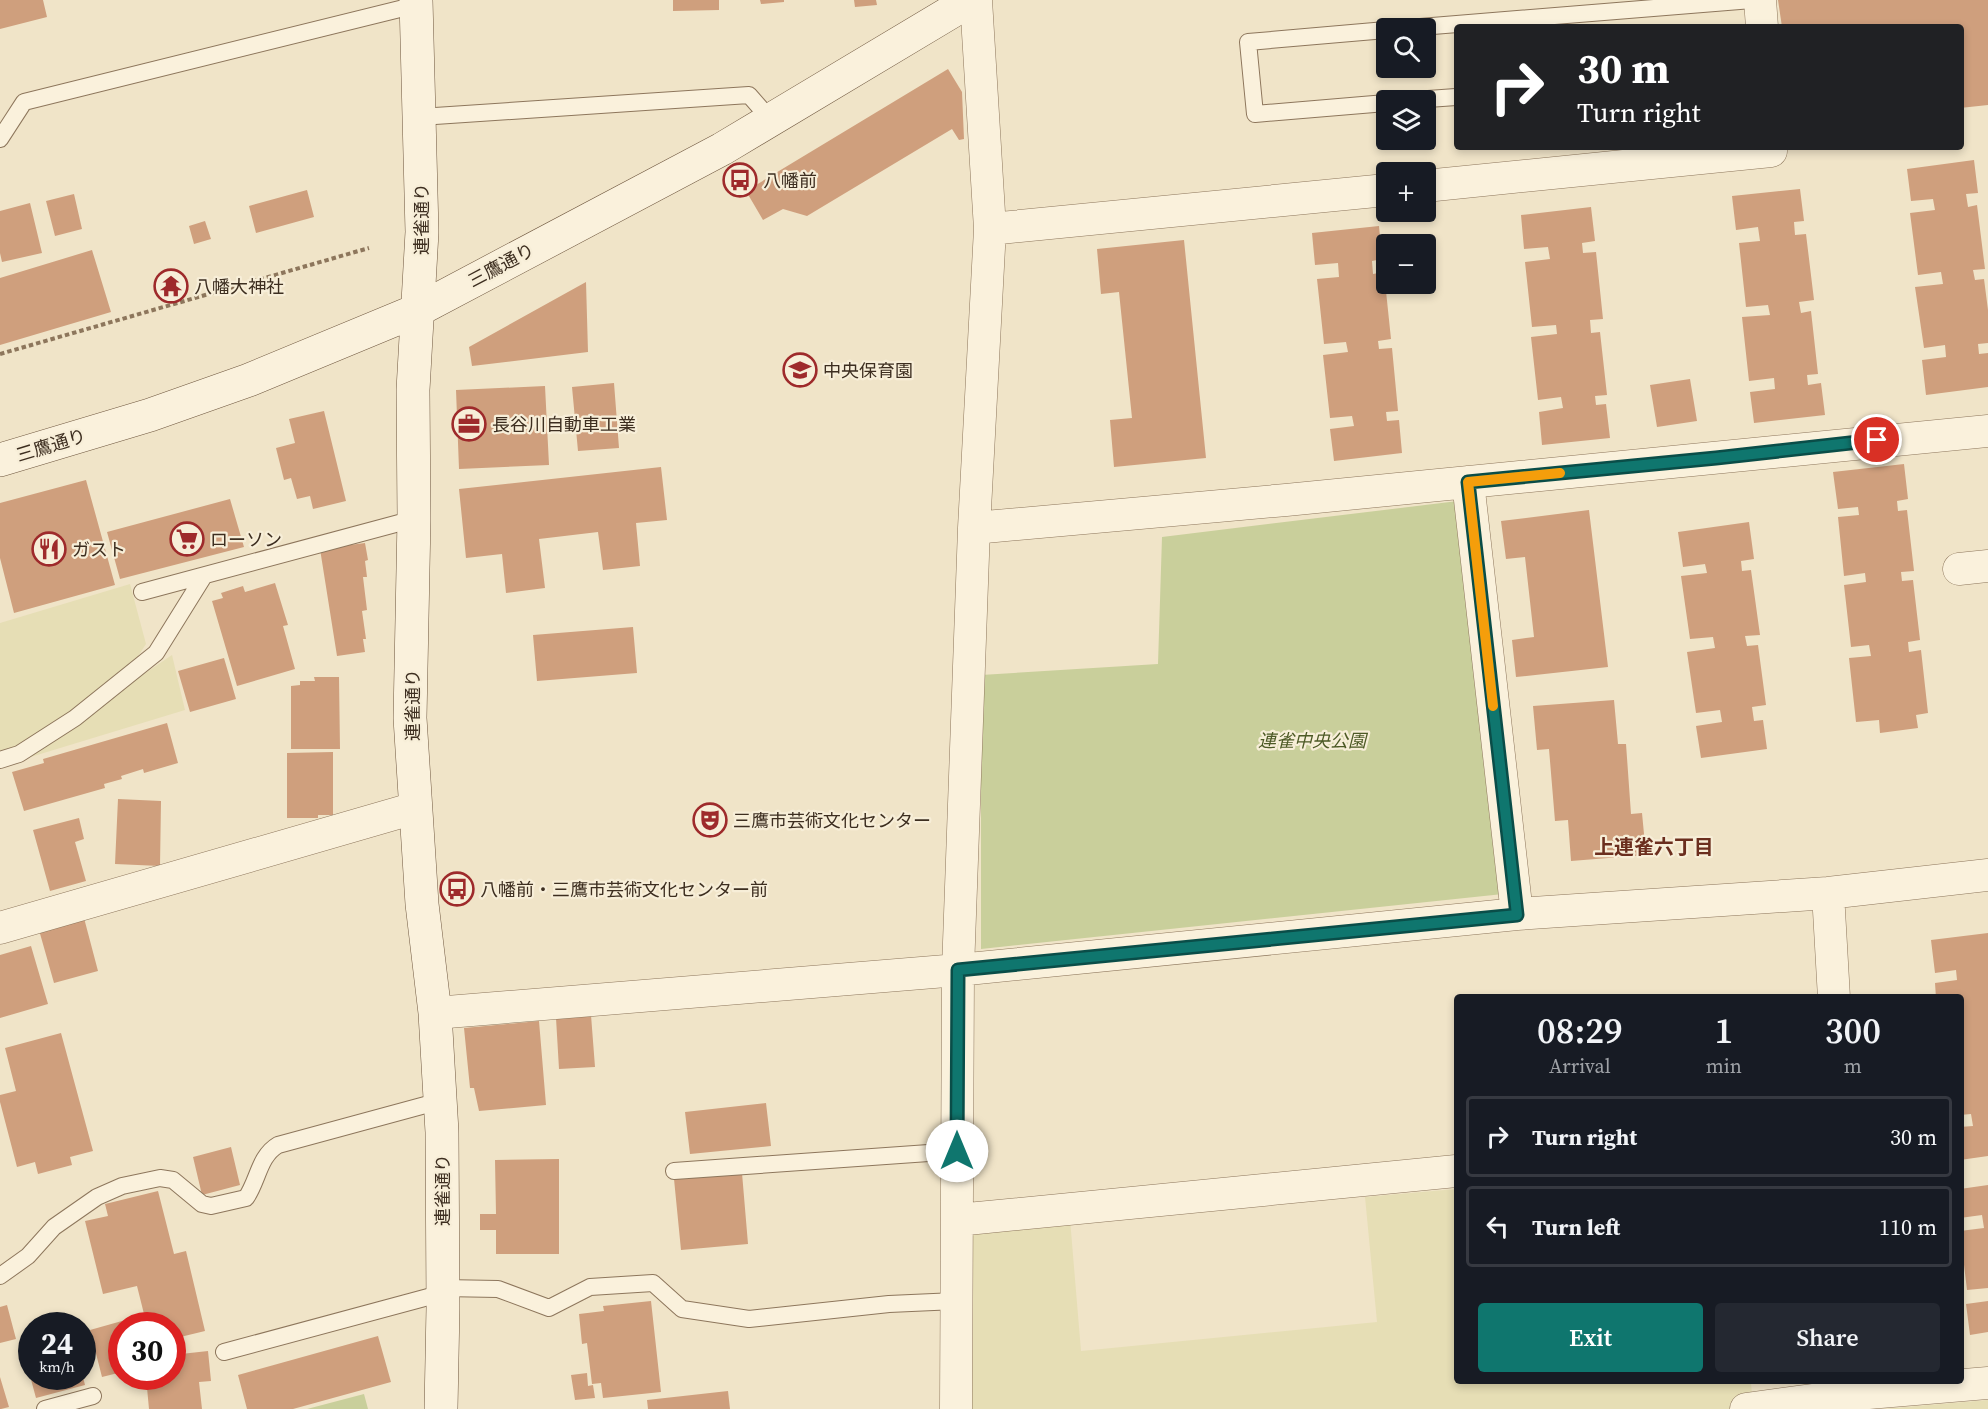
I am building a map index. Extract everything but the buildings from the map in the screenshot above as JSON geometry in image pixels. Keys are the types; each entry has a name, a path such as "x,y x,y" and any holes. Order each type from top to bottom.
{"main road":[{"name":"三鷹通り","path":"0,460 161,411 249,380 418,310 722,149 971,0"},
{"name":"連雀通り","path":"416,2 422,232 413,390 414,519 410,718 422,904 435,1013 440,1101 443,1291 441,1409"}],"street":[{"path":"956,1409 958,970 974,528 990,229 976,0"},
{"path":"1760,0 1762,24"},
{"path":"1436,185 1771,150"},
{"path":"990,229 1376,191"},
{"path":"974,528 1988,431"},
{"path":"1468,482 1517,915"},
{"path":"0,928 415,808"},
{"path":"435,1013 958,970 1517,915 1828,893 1988,875"},
{"path":"1828,893 1834,994"},
{"path":"957,1220 1454,1171"},
{"path":"1964,1384 1988,1383"},
{"path":"1746,1409 1857,1388 1962,1384"}],"lane":[{"path":"1457,24 1752,0"},
{"path":"0,139 24,102 416,2"},
{"path":"1436,26 1454,24"},
{"path":"1376,31 1248,42 1255,114 1376,104"},
{"path":"420,117 749,95 771,120"},
{"path":"1436,98 1454,97"},
{"path":"142,592 414,519"},
{"path":"0,760 19,754 75,718 156,653 204,576"},
{"path":"0,1276 28,1256 54,1227 109,1190 160,1178 173,1180 202,1204 211,1206 246,1198 252,1190 269,1150 278,1145 440,1101"},
{"path":"674,1171 957,1151"},
{"path":"224,1352 443,1291 498,1289 549,1308 590,1287 653,1283 682,1309 749,1319 889,1304 956,1300"},
{"path":"45,1409 93,1396"}],"path":[{"path":"0,354 369,248"}],"shaded area":[{"path":"130,584 146,644 133,664 71,714 17,748 0,753 0,623"},
{"path":"172,655 185,710 24,759 132,682"},
{"path":"1454,1189 1454,1384 1751,1384 1753,1409 967,1409 969,1229 1070,1219 1081,1351 1377,1322 1365,1197"},
{"path":"1988,1400 1988,1409 1883,1409"}],"green space":[{"name":"連雀中央公園","path":"1458,501 1503,894 981,949 981,675 1158,664 1162,537"},
{"path":"364,1394 368,1409 307,1409"}],"slow traffic":[{"path":"1493,706 1468,482 1560,473"}],"place":[{"name":"八幡前","path":"740,180"},
{"name":"八幡大神社","path":"171,286"},
{"name":"中央保育園","path":"800,370"},
{"name":"長谷川自動車工業","path":"469,424"},
{"name":"ローソン","path":"187,539"},
{"name":"ガスト","path":"49,549"},
{"name":"三鷹市芸術文化センター","path":"710,820"},
{"name":"八幡前・三鷹市芸術文化センター前","path":"457,889"}],"district":[{"name":"上連雀六丁目","path":"1654,847"}],"route":[{"path":"957,1151 958,970 1517,915 1468,482 1877,440"}]}
